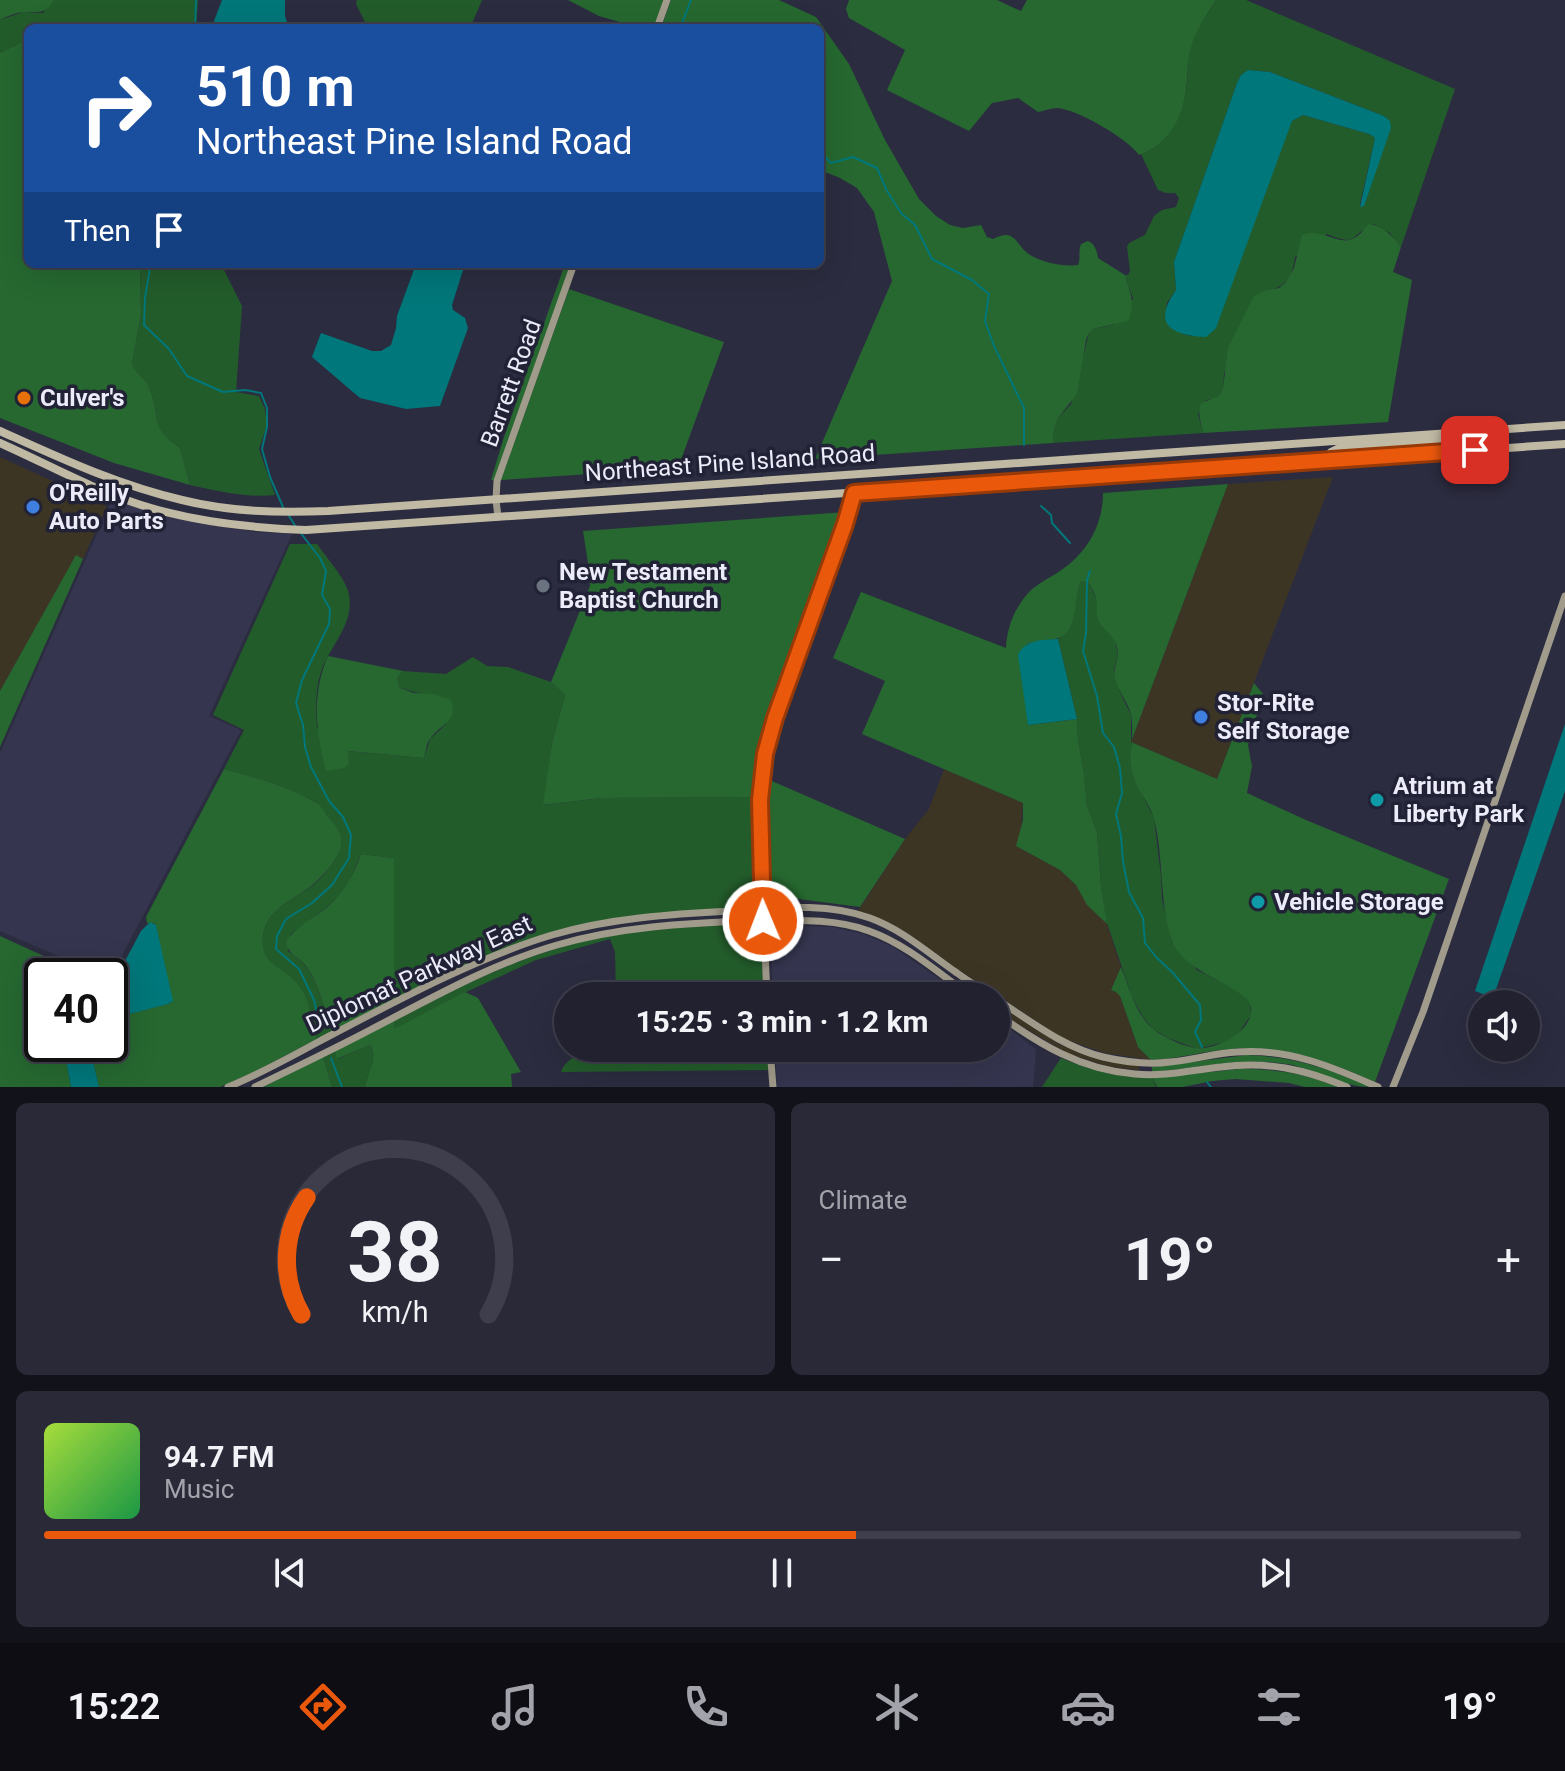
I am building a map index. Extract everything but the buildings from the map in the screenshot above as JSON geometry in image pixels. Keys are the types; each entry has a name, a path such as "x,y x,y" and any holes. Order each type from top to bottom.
{"main road":[{"path":"658,24 667,0"},
{"name":"Barrett Road","path":"498,517 497,481 573,268"},
{"name":"Northeast Pine Island Road","path":"0,431 89,471 184,501 220,507 297,512 1565,425"},
{"name":"Northeast Pine Island Road","path":"1327,460 1331,452 1341,447 1456,438 1476,431"},
{"name":"Northeast Pine Island Road","path":"4,445 99,489 165,512 229,524 306,530 1565,444"},
{"path":"4,445 26,446 89,471"},
{"path":"766,982 759,809 765,754 854,493"},
{"path":"1393,1087 1428,998 1565,596"},
{"name":"Diplomat Parkway East","path":"228,1087 450,976 549,936 604,923 694,913 834,909 871,918 905,935 972,982"},
{"name":"Diplomat Parkway East","path":"255,1087 455,986 545,949 606,934 691,924 821,920 872,932 912,953 952,982"},
{"path":"604,923 606,934"},
{"path":"450,976 455,986"},
{"name":"Diplomat Parkway East","path":"1010,1008 1051,1036 1103,1056 1142,1063 1170,1063 1235,1052 1271,1053 1321,1063 1378,1087"},
{"path":"1010,1023 1040,1044 1100,1069 1142,1075 1270,1065 1302,1070 1347,1087"},
{"path":"771,1062 773,1087"},
{"path":"1142,1063 1142,1075"}],"shaded area":[{"path":"0,0 54,0 42,11 19,13 0,20"},
{"path":"54,0 198,0 196,24 24,24 24,41 0,53 0,20 23,12 43,13"},
{"path":"222,0 285,0 288,24 215,24"},
{"path":"357,0 482,0 472,24 366,24"},
{"path":"568,0 664,0 655,24 627,24 599,16"},
{"path":"671,0 779,0 816,17 821,24 662,24"},
{"path":"849,0 997,0 1021,11 1027,0 1216,0 1190,50 1186,93 1179,116 1160,143 1139,155 1113,133 1066,110 1055,108 1038,112 1018,98 992,103 969,131 887,90 905,50 849,18 846,9"},
{"path":"1216,0 1246,0 1455,89 1401,247 1390,233 1373,224 1349,240 1327,234 1295,257 1287,280 1279,287 1267,290 1224,373 1219,396 1206,400 1198,414 1203,433 1053,443 1058,418 1071,404 1089,333 1093,329 1113,325 1133,299 1125,275 1130,271 1129,243 1145,235 1154,216 1162,210 1176,207 1179,198 1175,193 1158,190 1141,154 1160,143 1178,118 1187,86 1190,48","holes":["1248,70 1270,72 1390,121 1361,207 1375,138 1303,115 1292,121 1192,336 1183,334 1165,316 1167,303 1176,290 1174,262 1241,75"]},
{"path":"824,28 849,64 885,140 919,199 936,216 950,225 963,228 981,225 987,237 993,239 1009,236 1031,256 1058,264 1078,265 1081,244 1088,241 1095,248 1098,258 1125,275 1132,304 1128,321 1093,329 1089,333 1077,394 1058,418 1053,443 815,459 892,281 874,212 857,188 824,172"},
{"path":"24,41 24,268 140,268 141,314 132,364 148,385 163,433 180,448 190,485 114,463 0,418 0,53"},
{"path":"1248,70 1270,72 1384,116 1390,121 1391,128 1364,206 1360,207 1375,138 1303,115 1292,121 1216,328 1206,337 1183,334 1168,326 1165,319 1176,290 1174,262 1237,83"},
{"path":"1369,224 1383,229 1398,243 1401,247 1393,272 1412,280 1388,422 1203,433 1199,414 1201,403 1219,396 1223,388 1228,348 1254,296 1285,283 1294,268 1302,235 1316,233 1348,240"},
{"path":"140,268 223,268 242,306 236,392 259,396 265,409 267,425 259,449 275,495 243,495 190,485 180,448 159,426 148,385 132,364 141,314"},
{"path":"415,268 464,268 452,305 453,310 465,318 468,328 440,406 406,409 360,398 312,357 321,333 372,351 381,351 391,345 397,316"},
{"path":"564,268 569,268 494,480 491,480"},
{"path":"569,289 724,342 678,468 501,480"},
{"path":"0,457 107,506 83,559 76,556 0,691"},
{"path":"1333,477 1217,779 1131,742 1228,484"},
{"path":"1228,484 1132,740 1131,715 1115,677 1117,647 1097,617 1096,599 1089,583 1081,581 1073,621 1065,634 1056,639 1027,644 1028,725 1077,719 1087,805 1097,833 1107,924 1087,905 1076,885 1060,870 1016,846 1023,820 1023,803 862,734 885,681 833,658 861,592 1006,648 1010,625 1024,598 1036,586 1070,564 1092,537 1100,516 1103,493"},
{"path":"112,500 168,517 255,532 292,534 209,716 241,730 121,958 63,958 0,931 0,753"},
{"path":"846,512 773,717 762,754 757,797 601,798 543,805 552,743 565,695 551,682 590,586 583,531"},
{"path":"290,544 317,544 348,591 349,613 321,672 316,707 317,728 349,759 347,751 424,758 430,739 446,724 422,694 400,688 397,678 403,671 446,674 473,657 487,666 508,667 551,682 565,695 552,743 544,805 601,798 757,797 760,906 647,914 568,928 394,1000 394,858 361,854 348,883 336,898 291,934 288,951 309,970 331,1032 317,1039 305,998 293,981 266,956 263,936 265,926 276,911 317,882 330,867 341,848 341,835 320,806 305,796 224,769 244,730 213,715"},
{"path":"76,555 83,559 0,747 0,691"},
{"path":"1081,581 1089,583 1097,600 1097,618 1115,639 1118,655 1114,669 1119,690 1131,715 1133,777 1154,818 1162,899 1172,942 1197,970 1240,992 1250,1002 1251,1015 1229,1041 1197,1049 1152,1028 1132,997 1106,920 1097,833 1087,805 1077,719 1058,639 1065,634 1072,620"},
{"path":"1058,639 1077,719 1028,725 1018,655 1030,643"},
{"path":"328,656 403,671 397,678 400,688 451,700 451,718 430,739 424,758 348,751 349,763 345,768 326,771 317,699"},
{"path":"1254,683 1263,694 1248,745 1252,766 1247,793 1449,879 1375,1082 1323,1061 1269,1049 1231,1049 1151,1060 1138,1047 1120,996 1111,990 1121,967 1145,1021 1160,1034 1189,1047 1212,1046 1231,1038 1246,1024 1251,1007 1239,993 1188,961 1177,951 1171,938 1157,834 1152,813 1133,776 1131,742 1217,779"},
{"path":"1565,724 1565,791 1496,990 1475,990"},
{"path":"224,769 305,796 322,808 341,835 341,848 330,867 309,888 276,911 265,926 263,936 265,954 269,960 300,987 317,1039 220,1087 99,1087 93,1062 128,1062 128,1014 171,1003 156,925 147,923 146,917"},
{"path":"944,769 1023,803 1021,832 1016,846 1060,870 1107,924 1121,967 1111,990 1120,996 1138,1047 1151,1060 1104,1053 1062,1038 1010,1004 1010,982 977,982 906,932 858,911 905,839 929,809"},
{"path":"765,778 905,839 860,907 791,898 771,889 767,798 763,797"},
{"path":"361,854 394,858 394,1000 331,1032 314,980 286,942 338,897"},
{"path":"150,922 156,925 173,1001 128,1014 127,958 141,931"},
{"path":"760,924 763,982 616,982 615,952 610,939 536,960 394,1030 394,1021 493,972 534,956 605,937 682,928"},
{"path":"770,927 832,927 863,934 893,947 944,982 772,982"},
{"path":"0,936 48,958 24,958 24,1062 66,1062 71,1087 0,1087"},
{"path":"465,992 478,998 521,1072 511,1074 512,1087 365,1087 373,1060 370,1045 337,1059 335,1051 394,1021 394,1029"},
{"path":"1010,1012 1059,1044 1092,1057 1139,1066 1139,1070 1109,1067 1067,1053 1010,1018"},
{"path":"1010,1030 1036,1049 1033,1087 777,1087 776,1062 1010,1062"},
{"path":"370,1045 373,1060 365,1087 332,1087 323,1057 335,1051 338,1059"},
{"path":"1247,1055 1310,1065 1370,1087 1349,1084 1298,1066 1270,1062 1237,1062 1152,1072 1152,1067"},
{"path":"323,1057 332,1087 263,1087"},
{"path":"1061,1058 1106,1073 1153,1078 1156,1087 1042,1087"},
{"path":"66,1062 93,1062 99,1087 71,1087"},
{"path":"568,1062 768,1062 768,1070 561,1072"},
{"path":"1239,1069 1290,1073 1338,1087 1305,1087 1235,1079 1183,1087 1157,1087 1153,1078"}],"waterway":[{"path":"195,24 196,0"},
{"path":"682,24 691,0"},
{"path":"824,155 831,163 853,157 877,168 887,191 901,213 915,225 932,259 972,280 989,294 985,321 1024,408 1024,445"},
{"path":"150,268 144,325 169,349 187,376 223,392 245,390 261,393 267,408 262,449 283,507"},
{"path":"1041,506 1070,543"},
{"path":"289,516 296,527"},
{"path":"300,532 326,571 322,595 330,609 329,624 302,680 296,703 311,767 351,835 349,858 332,885 312,903 286,919 277,936 276,949 299,969 314,1000 321,1031"},
{"path":"1090,571 1083,651 1097,696 1103,733 1114,747 1120,768 1122,793 1116,814 1129,892 1143,918 1145,943 1200,1005 1201,1020 1195,1032 1202,1047"},
{"path":"331,1058 342,1087"},
{"path":"1207,1082 1211,1087"}],"place":[{"name":"Culver's","path":"24,398"},
{"name":"O'Reilly Auto Parts","path":"33,507"},
{"name":"New Testament Baptist Church","path":"543,586"},
{"name":"Stor-Rite Self Storage","path":"1201,717"},
{"name":"Atrium at Liberty Park","path":"1377,800"},
{"name":"Vehicle Storage","path":"1258,902"}],"route":[{"path":"763,921 760,800 765,754 854,493 1475,450"}]}
